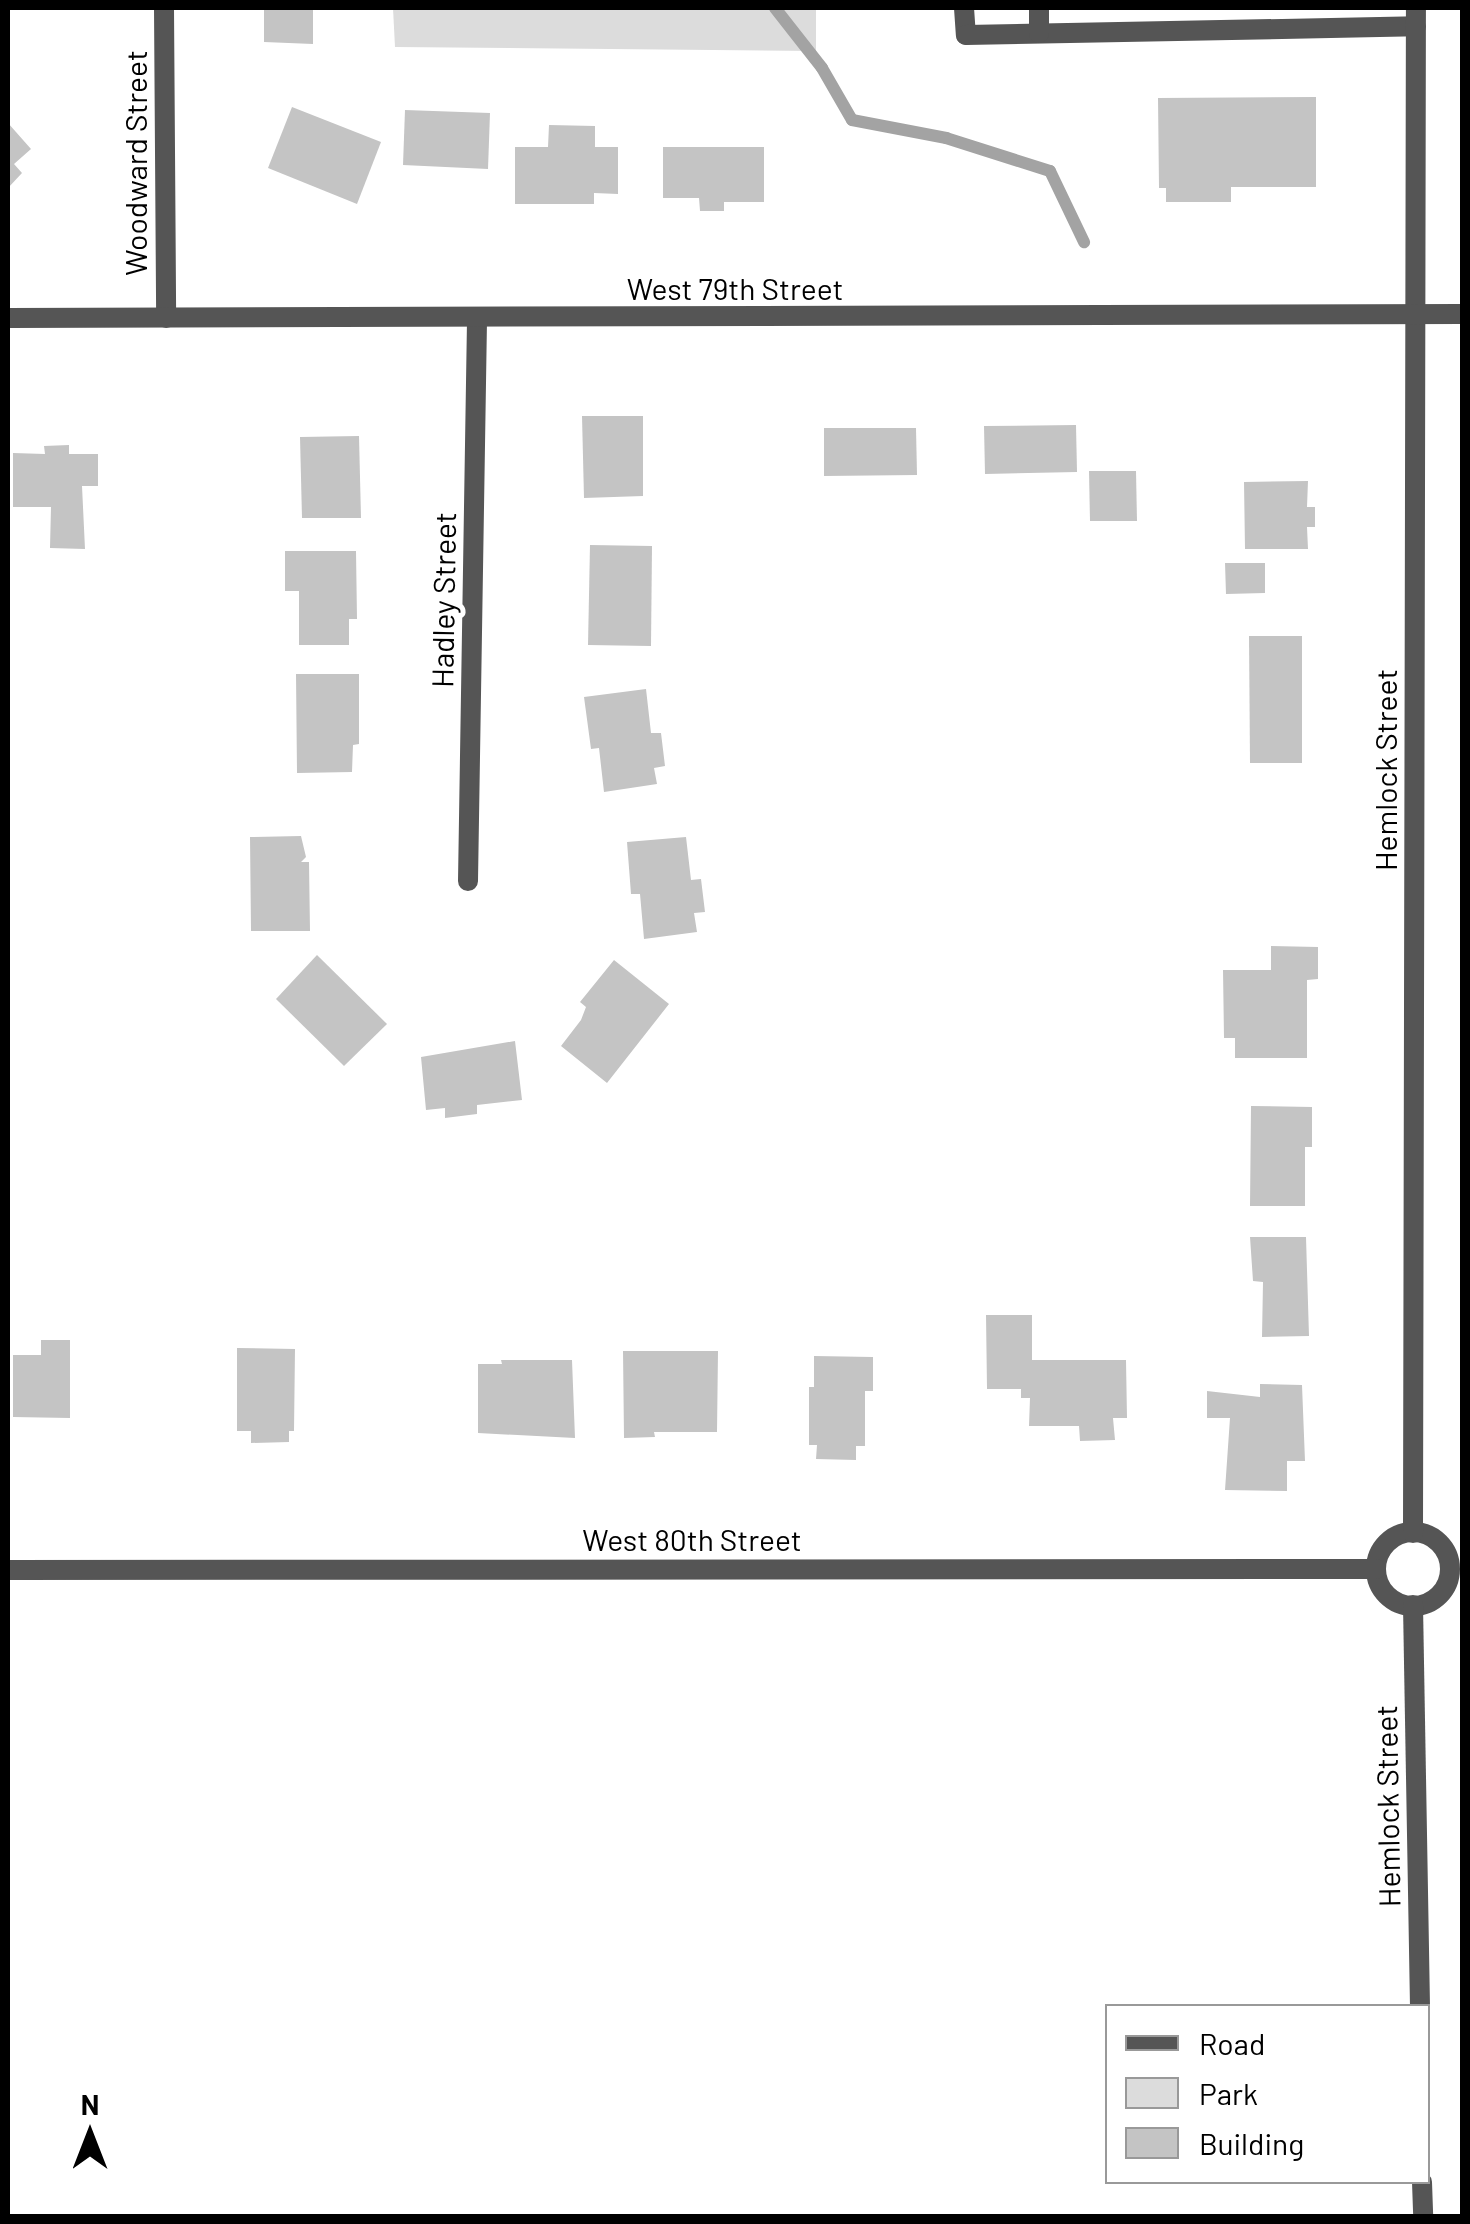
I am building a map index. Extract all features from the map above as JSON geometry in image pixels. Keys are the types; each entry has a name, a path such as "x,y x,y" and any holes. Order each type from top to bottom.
{"street":[{"name":"Woodward Street","path":"164,8 166,318"},
{"path":"964,8 966,35 1416,17"},
{"path":"1039,8 1039,33"},
{"name":"Hemlock Street","path":"1413,1533 1416,17"},
{"name":"West 79th Street","path":"8,318 477,320 1462,314"},
{"name":"Hadley Street","path":"468,881 477,320"},
{"path":"1413,1533 1441,1544 1456,1568 1443,1593 1414,1605 1388,1596 1377,1580 1376,1569 1392,1538 1413,1533"},
{"name":"West 80th Street","path":"8,1570 1376,1569"},
{"name":"Hemlock Street","path":"1414,1605 1420,2004"},
{"path":"1422,2184 1422,2216"}],"green space":[{"path":"393,8 816,8 816,51 395,47"}],"building":[{"path":"264,8 313,8 313,44 264,42"},
{"path":"1316,97 1316,187 1231,187 1231,202 1166,202 1166,188 1159,188 1158,98"},
{"path":"292,107 381,142 357,204 268,168"},
{"path":"405,110 490,113 488,169 403,165"},
{"path":"8,123 31,149 14,164 22,173 8,188"},
{"path":"549,125 595,126 595,147 618,147 618,194 594,193 594,204 515,204 515,147 548,147"},
{"path":"663,147 764,147 764,202 724,202 724,211 700,211 699,198 663,198"},
{"path":"582,416 643,416 643,496 584,498"},
{"path":"1076,425 1077,472 985,474 984,426"},
{"path":"824,428 916,428 917,475 824,476"},
{"path":"359,436 361,518 302,518 300,437"},
{"path":"69,445 69,454 98,454 98,486 82,486 85,549 50,548 51,507 13,507 13,453 45,454 44,446"},
{"path":"1089,471 1136,471 1137,521 1090,521"},
{"path":"1308,481 1307,507 1315,507 1315,527 1307,527 1308,549 1245,549 1244,482"},
{"path":"590,545 652,546 651,646 588,645"},
{"path":"285,551 356,551 357,619 349,619 349,645 299,645 299,591 285,591"},
{"path":"1225,563 1265,563 1265,593 1226,594"},
{"path":"1249,636 1302,636 1302,763 1250,763"},
{"path":"296,674 359,674 359,744 353,745 352,772 297,773"},
{"path":"646,689 651,733 661,733 665,766 654,768 657,784 604,792 599,748 591,749 584,697"},
{"path":"301,836 306,857 301,862 309,862 310,931 251,931 250,837"},
{"path":"686,837 691,880 701,879 705,912 694,913 697,932 644,939 640,894 631,894 627,842"},
{"path":"1271,946 1318,947 1318,979 1307,980 1307,1058 1235,1058 1235,1038 1224,1038 1223,970 1271,970"},
{"path":"317,955 387,1024 344,1066 276,999"},
{"path":"614,960 669,1004 607,1083 561,1046 581,1020 586,1007 580,1002"},
{"path":"515,1041 522,1100 477,1105 477,1114 445,1118 445,1108 426,1110 421,1057"},
{"path":"1251,1106 1312,1107 1312,1147 1305,1147 1305,1206 1250,1206"},
{"path":"1250,1237 1306,1237 1309,1336 1262,1337 1263,1282 1253,1281"},
{"path":"986,1315 1032,1315 1032,1360 1126,1360 1127,1418 1113,1418 1115,1440 1080,1441 1079,1426 1029,1426 1030,1398 1021,1398 1021,1389 987,1389"},
{"path":"41,1340 70,1340 70,1418 13,1417 13,1355 41,1355"},
{"path":"237,1348 295,1349 294,1431 289,1431 289,1442 251,1443 251,1431 237,1431"},
{"path":"623,1351 718,1351 717,1432 654,1432 655,1437 624,1438"},
{"path":"814,1356 873,1357 873,1391 865,1391 865,1446 856,1446 856,1460 816,1459 817,1445 809,1445 809,1387 814,1387"},
{"path":"501,1360 572,1360 575,1438 478,1433 478,1364 502,1364"},
{"path":"1260,1384 1302,1385 1305,1461 1287,1461 1287,1491 1225,1490 1230,1418 1207,1418 1207,1391 1260,1397"}],"waterway":[{"path":"775,8 822,68 852,120 946,138 1050,171 1084,242"}]}
